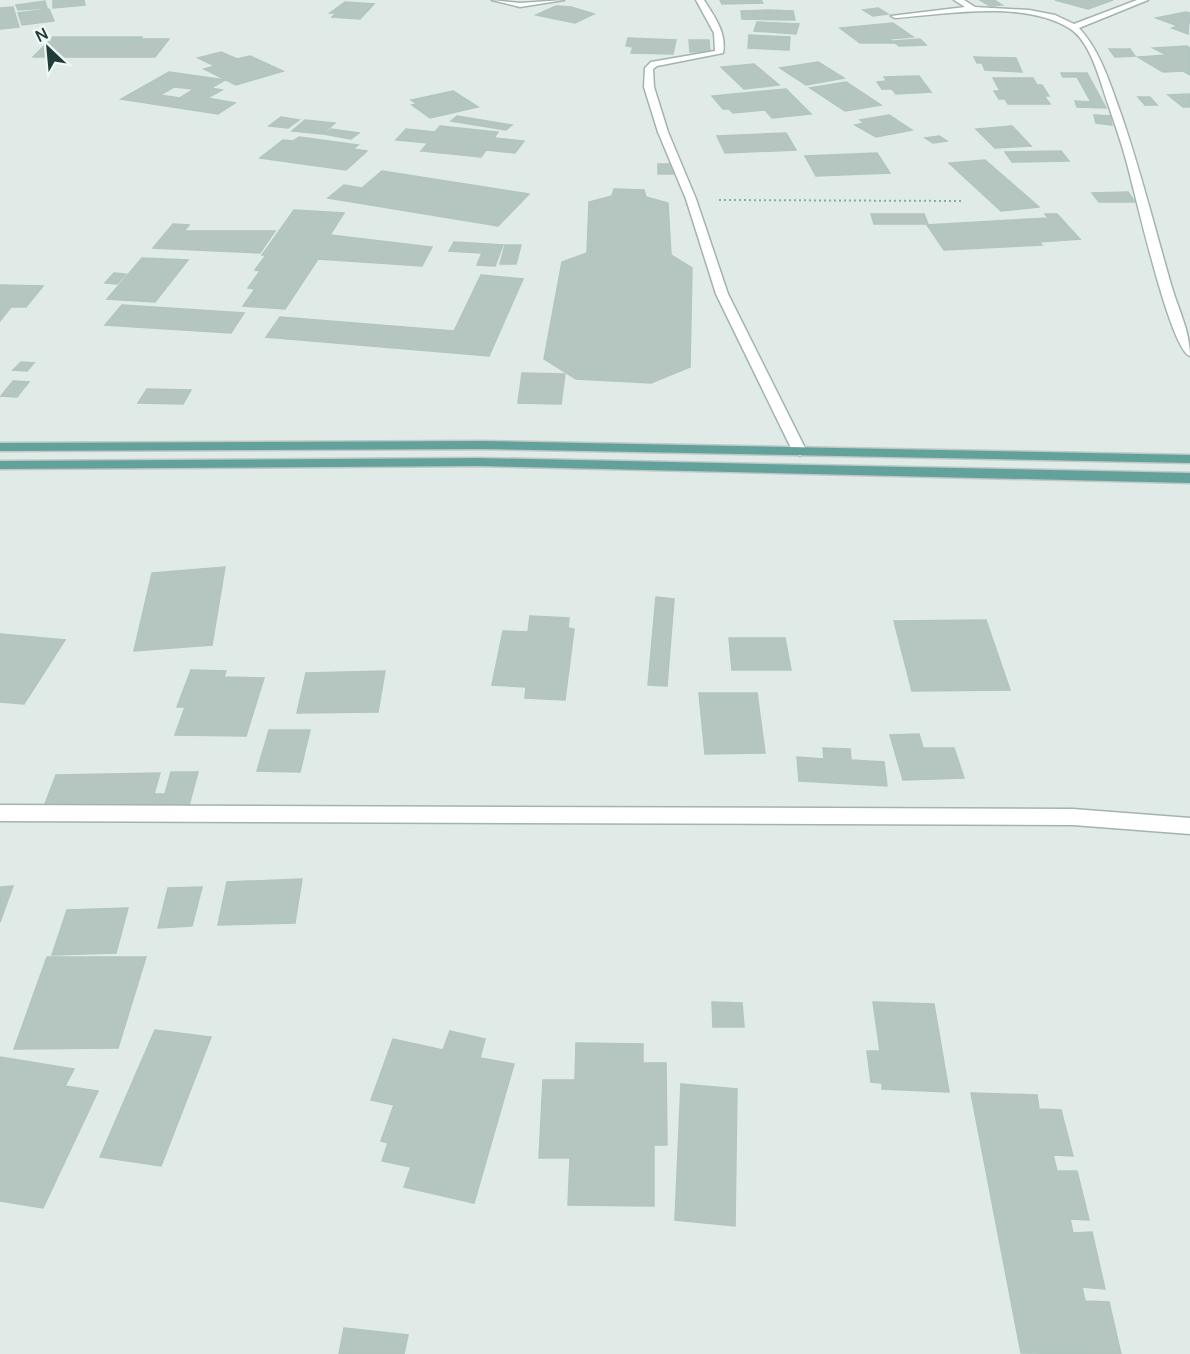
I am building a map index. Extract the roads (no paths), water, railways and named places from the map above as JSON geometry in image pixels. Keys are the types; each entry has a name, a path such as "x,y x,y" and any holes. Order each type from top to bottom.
{"main road":[{"path":"0,447 482,445 1190,459"},
{"path":"0,465 479,462 1190,477"}],"street":[{"path":"496,0 520,5 560,0"},
{"path":"700,0 714,26 720,49 718,53 654,64 650,68 649,87 663,132 691,199 722,294 800,452"},
{"path":"958,0 973,9"},
{"path":"1074,27 1144,0"},
{"path":"895,16 973,9 1029,12 1074,27 1088,43 1106,85 1131,159 1172,311 1190,352"},
{"path":"0,813 1061,817 1190,826"}]}
